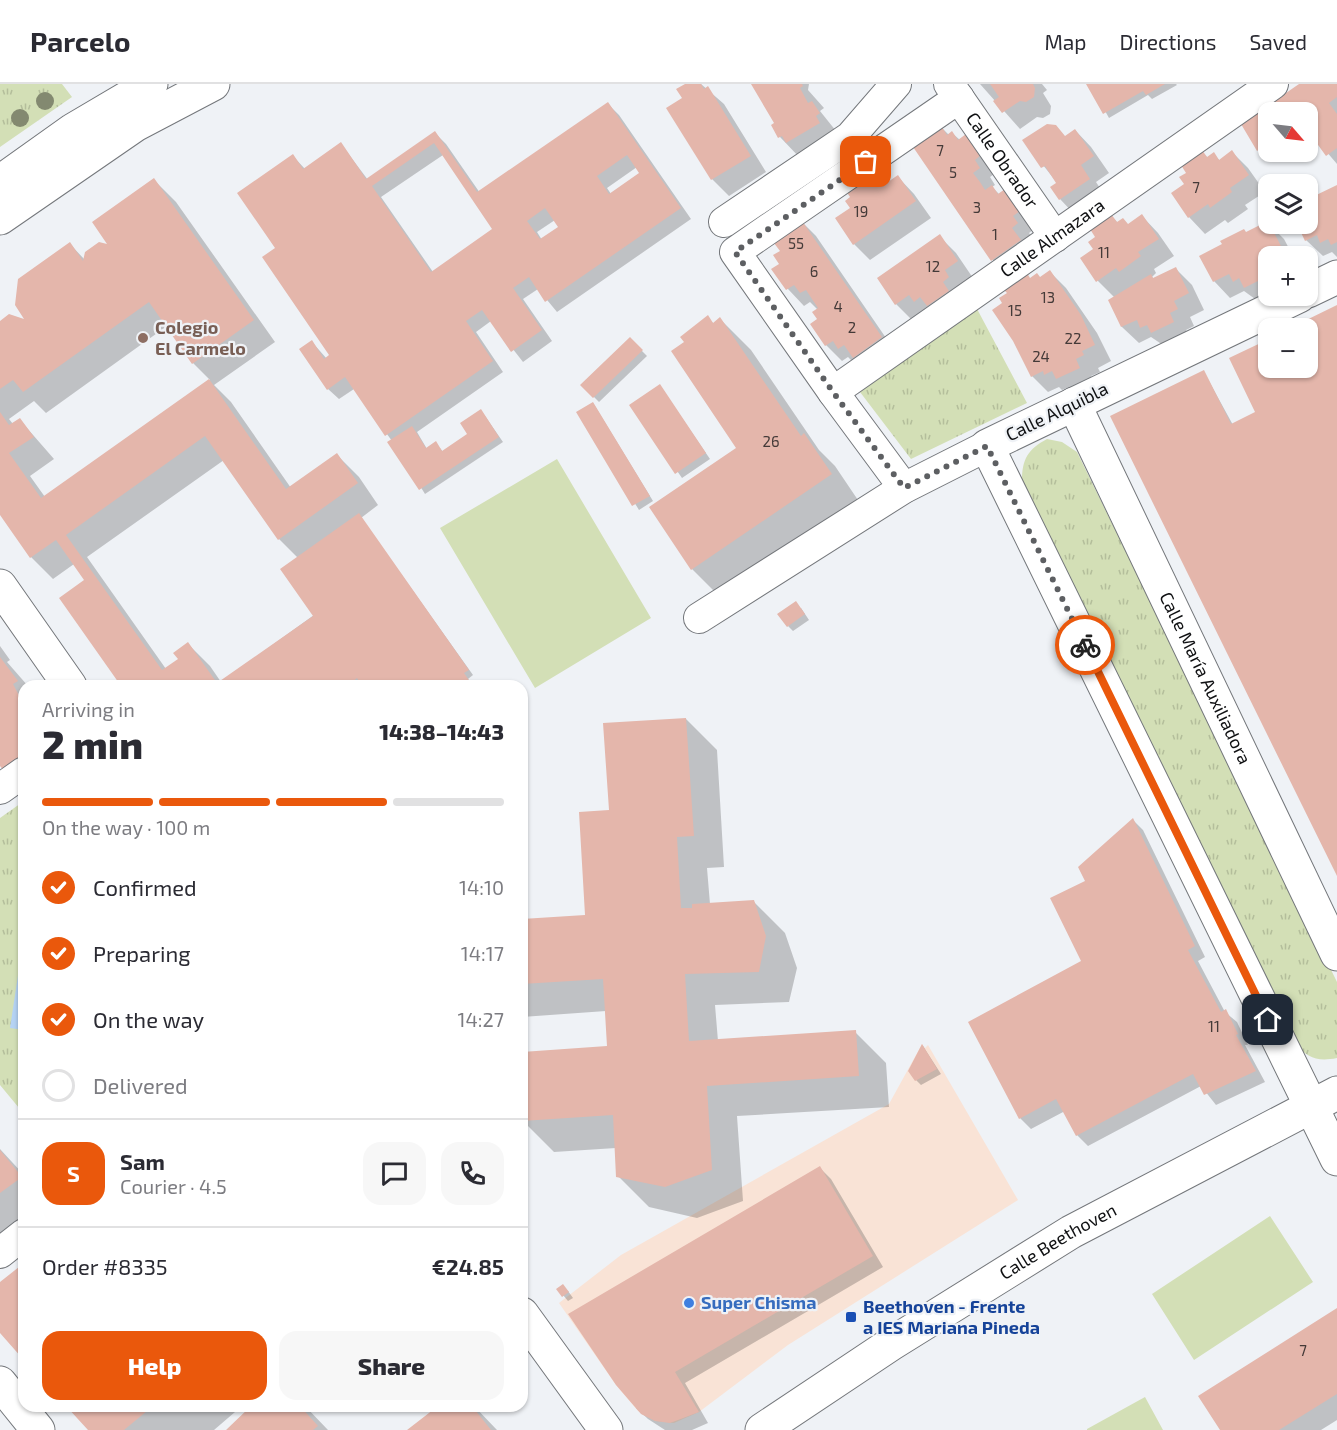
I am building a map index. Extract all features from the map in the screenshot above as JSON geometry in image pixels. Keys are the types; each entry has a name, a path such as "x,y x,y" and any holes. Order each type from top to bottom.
{"street":[{"path":"0,182 73,130 151,84"},
{"path":"0,218 135,125 211,84"},
{"path":"724,222 850,137 896,84"},
{"name":"Calle Almazara","path":"833,392 1273,84"},
{"path":"904,488 833,392 735,252 954,91"},
{"name":"Calle Obrador","path":"954,91 1054,237"},
{"path":"1318,286 1337,277"},
{"name":"Calle Alquibla","path":"699,618 904,488 1278,306"},
{"name":"Calle María Auxiliadora","path":"1074,404 1337,954"},
{"path":"987,446 1324,1100 1337,1160"},
{"path":"0,586 66,680"},
{"path":"0,789 18,776"},
{"name":"Calle Beethoven","path":"762,1430 882,1349 1062,1238 1324,1100"},
{"path":"0,1253 18,1239"},
{"path":"528,1322 606,1430"},
{"path":"0,1383 18,1405"},
{"path":"23,1412 38,1430"}],"shaded area":[{"path":"922,1044 925,1048 928,1045 1018,1200 788,1345 699,1412 674,1423 655,1421 638,1411 616,1385 559,1303 621,1255 889,1104"}],"green space":[{"path":"0,84 62,84 72,97 0,147"},
{"path":"976,307 1027,403 911,459 860,392"},
{"path":"1047,439 1062,442 1077,452 1337,982 1337,1058 1313,1058 1294,1043 1022,481 1027,456"},
{"path":"557,459 651,618 535,688 440,528"},
{"path":"18,805 18,1107 0,1085 0,818"},
{"path":"1270,1216 1313,1282 1194,1360 1152,1294"},
{"path":"1145,1397 1163,1430 1087,1430 1087,1429"}],"water":[{"path":"18,976 18,1029 10,1028"}],"building":[{"path":"685,84 701,84 704,89 708,86 751,156 711,180 666,108 682,98 676,89"},
{"path":"751,84 802,84 800,88 808,103 812,101 820,113 816,116 820,123 786,143 782,136 778,138 771,125 774,123"},
{"path":"990,84 1033,84 1034,97 1026,102 1020,101 1002,113 993,101 999,97"},
{"path":"1086,84 1165,84 1146,95 1143,91 1103,114"},
{"path":"1299,84 1337,84 1337,97 1329,103 1337,114 1337,148 1326,156 1318,145 1318,102 1273,102"},
{"path":"608,102 681,208 545,302 529,277 513,288 542,330 511,352 482,310 466,321 493,361 385,436 345,377 327,390 299,349 312,340 324,359 329,355 262,257 275,248 237,193 293,154 303,169 341,142 366,179 435,131 477,192","holes":["434,143 492,229 431,272 372,186","627,155 639,173 609,194 597,176","545,208 558,227 540,239 527,221"]},
{"path":"1258,112 1257,151 1241,124"},
{"path":"940,124 947,135 952,131 958,140 966,134 981,155 975,160 980,168 973,173 985,190 992,185 998,194 1005,189 1020,211 1013,216 1018,223 1012,228 1021,240 991,261 911,144"},
{"path":"1047,124 1056,125 1065,136 1075,129 1094,156 1081,165 1090,179 1059,200 1050,187 1056,183 1045,166 1041,168 1022,140"},
{"path":"1202,150 1207,157 1214,152 1219,160 1232,150 1249,175 1230,188 1232,192 1210,208 1208,204 1188,218 1171,193 1184,184 1179,177 1186,173 1181,165"},
{"path":"867,172 873,182 880,176 885,184 898,175 916,201 853,245 835,218 850,208 845,201 850,197 844,188"},
{"path":"154,178 254,320 192,364 149,302 23,392 13,380 0,389 0,321 9,314 24,319 15,305 18,279 70,242 83,261 85,252 99,242 107,244 92,222"},
{"path":"1337,185 1337,242 1331,245 1328,239 1320,243 1317,235 1305,241 1302,234 1318,234 1318,194"},
{"path":"1111,214 1117,222 1123,218 1128,224 1142,214 1159,239 1138,252 1141,256 1119,272 1116,268 1096,282 1080,258 1093,249 1088,242 1095,237 1090,229"},
{"path":"800,218 882,337 853,358 844,345 838,349 833,341 825,346 810,324 817,319 812,312 818,308 806,290 800,293 794,285 786,290 771,269 779,264 773,255 780,251 771,239"},
{"path":"1258,226 1258,234 1275,234 1281,246 1258,246 1258,281 1244,288 1239,278 1233,282 1229,274 1213,282 1199,256 1222,244 1220,241 1244,229 1246,232"},
{"path":"940,234 958,261 945,270 949,277 943,282 949,291 927,306 920,297 914,302 909,295 895,305 877,278"},
{"path":"1176,267 1189,293 1174,301 1178,309 1170,313 1174,322 1151,333 1147,325 1140,328 1137,320 1121,327 1108,300 1151,274 1153,278"},
{"path":"1050,270 1081,315 1095,345 1082,351 1084,355 1076,359 1080,368 1056,379 1052,371 1044,375 1043,371 1031,377 1013,341 992,310 1002,303 999,298 1007,293 1003,289 1027,273 1030,278 1037,273 1040,277"},
{"path":"1337,305 1337,876 1110,416 1204,370 1231,424 1255,412 1229,358 1258,344 1258,378 1318,378 1318,318 1310,318"},
{"path":"708,315 713,323 720,317 801,436 804,433 832,474 691,570 649,507 736,448 671,351 684,342 680,337"},
{"path":"630,337 643,350 593,398 580,385"},
{"path":"209,379 286,489 337,453 358,483 278,540 205,436 66,535 162,670 178,659 173,653 188,642 215,680 117,680 59,598 84,580 56,540 30,558 0,515 0,412 9,425 20,418 34,437 9,453 41,498"},
{"path":"660,384 706,453 675,474 629,405"},
{"path":"593,402 650,496 632,506 576,412"},
{"path":"481,409 499,437 419,490 387,442 412,426 426,448 436,441 442,451 467,434 460,423"},
{"path":"359,513 469,670 464,673 469,680 358,680 357,678 354,680 221,680 313,616 280,569"},
{"path":"796,601 805,614 787,627 777,614"},
{"path":"0,657 18,681 13,684 18,694 18,762 5,772 0,766"},
{"path":"686,718 694,836 677,837 681,908 692,908 692,904 754,900 766,936 759,972 685,974 689,1041 856,1030 859,1076 707,1086 712,1170 665,1187 616,1177 613,1115 528,1121 528,1052 607,1046 603,979 528,984 528,919 585,915 579,812 609,810 603,723"},
{"path":"1133,818 1195,946 1188,950 1221,1012 1226,1009 1238,1034 1236,1035 1256,1071 1204,1095 1193,1074 1076,1136 1056,1099 1019,1119 968,1022 1081,961 1050,898 1085,881 1078,867"},
{"path":"922,1044 937,1069 915,1081 908,1071"},
{"path":"0,1150 18,1172 18,1180 0,1193"},
{"name":"Super Chisma","path":"820,1166 873,1256 675,1372 699,1412 670,1423 655,1421 641,1414 616,1385 568,1314"},
{"path":"18,1268 18,1353 0,1333 0,1282"},
{"path":"563,1284 569,1292 562,1297 556,1289"},
{"path":"1337,1308 1337,1394 1279,1430 1220,1430 1198,1396"},
{"path":"72,1412 146,1412 124,1430 88,1430"},
{"path":"245,1412 305,1412 318,1426 313,1430 226,1430"},
{"path":"430,1412 477,1412 491,1430 407,1430"}],"way so far":[{"path":"866,162 735,252 883,463 904,488 987,446 1085,645"}],"place":[{"name":"Colegio El Carmelo","path":"143,338"},
{"name":"Super Chisma","path":"689,1303"},
{"name":"Beethoven - Frente a IES Mariana Pineda","path":"851,1317"}],"route":[{"path":"1085,645 1268,1020"}]}
